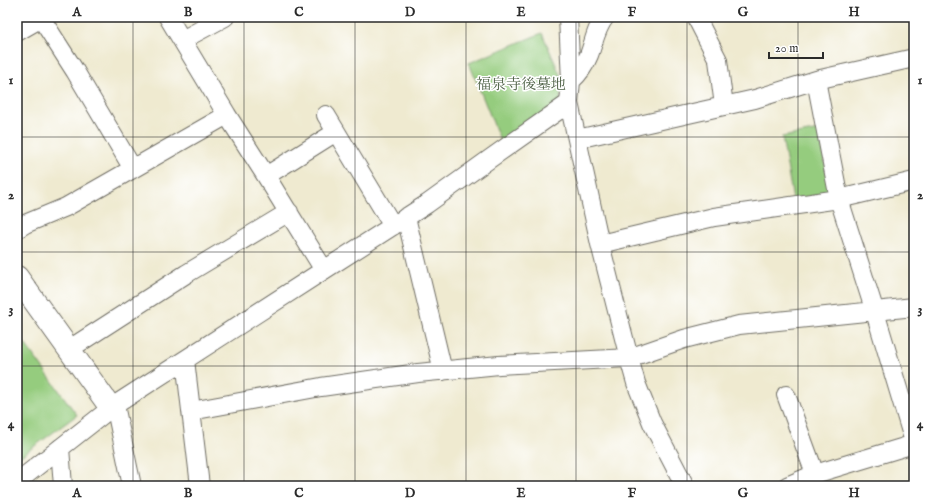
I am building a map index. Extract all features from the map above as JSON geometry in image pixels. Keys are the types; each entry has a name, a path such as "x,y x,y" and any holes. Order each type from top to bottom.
{"street":[{"path":"17,32 42,17 133,169"},
{"path":"168,17 227,115 324,270"},
{"path":"182,40 225,17"},
{"path":"568,17 572,81 569,103 600,244 636,383 652,423 685,486"},
{"path":"572,81 589,55 600,22 605,17"},
{"path":"696,17 718,60 724,106"},
{"path":"577,139 755,99 816,80 914,58"},
{"path":"787,486 815,474 914,443 875,312 839,199 816,80"},
{"path":"17,482 113,406 427,204 569,103"},
{"path":"17,230 25,224 66,207 227,115"},
{"path":"326,115 336,132 399,222 443,371"},
{"path":"266,176 336,132"},
{"path":"600,244 714,217 839,199 914,181"},
{"path":"68,350 186,274 288,212"},
{"path":"17,277 68,350 113,406 132,486"},
{"path":"191,411 321,387 418,373 499,365 629,358 684,339 739,325 914,307"},
{"path":"185,360 200,486"},
{"path":"786,395 815,474"},
{"path":"60,448 62,486"}],"green space":[{"name":"福泉寺後墓地","path":"542,33 562,79 560,105 502,145 469,63"},
{"path":"819,130 831,194 793,200 782,137"},
{"path":"17,333 77,415 17,459"}]}
